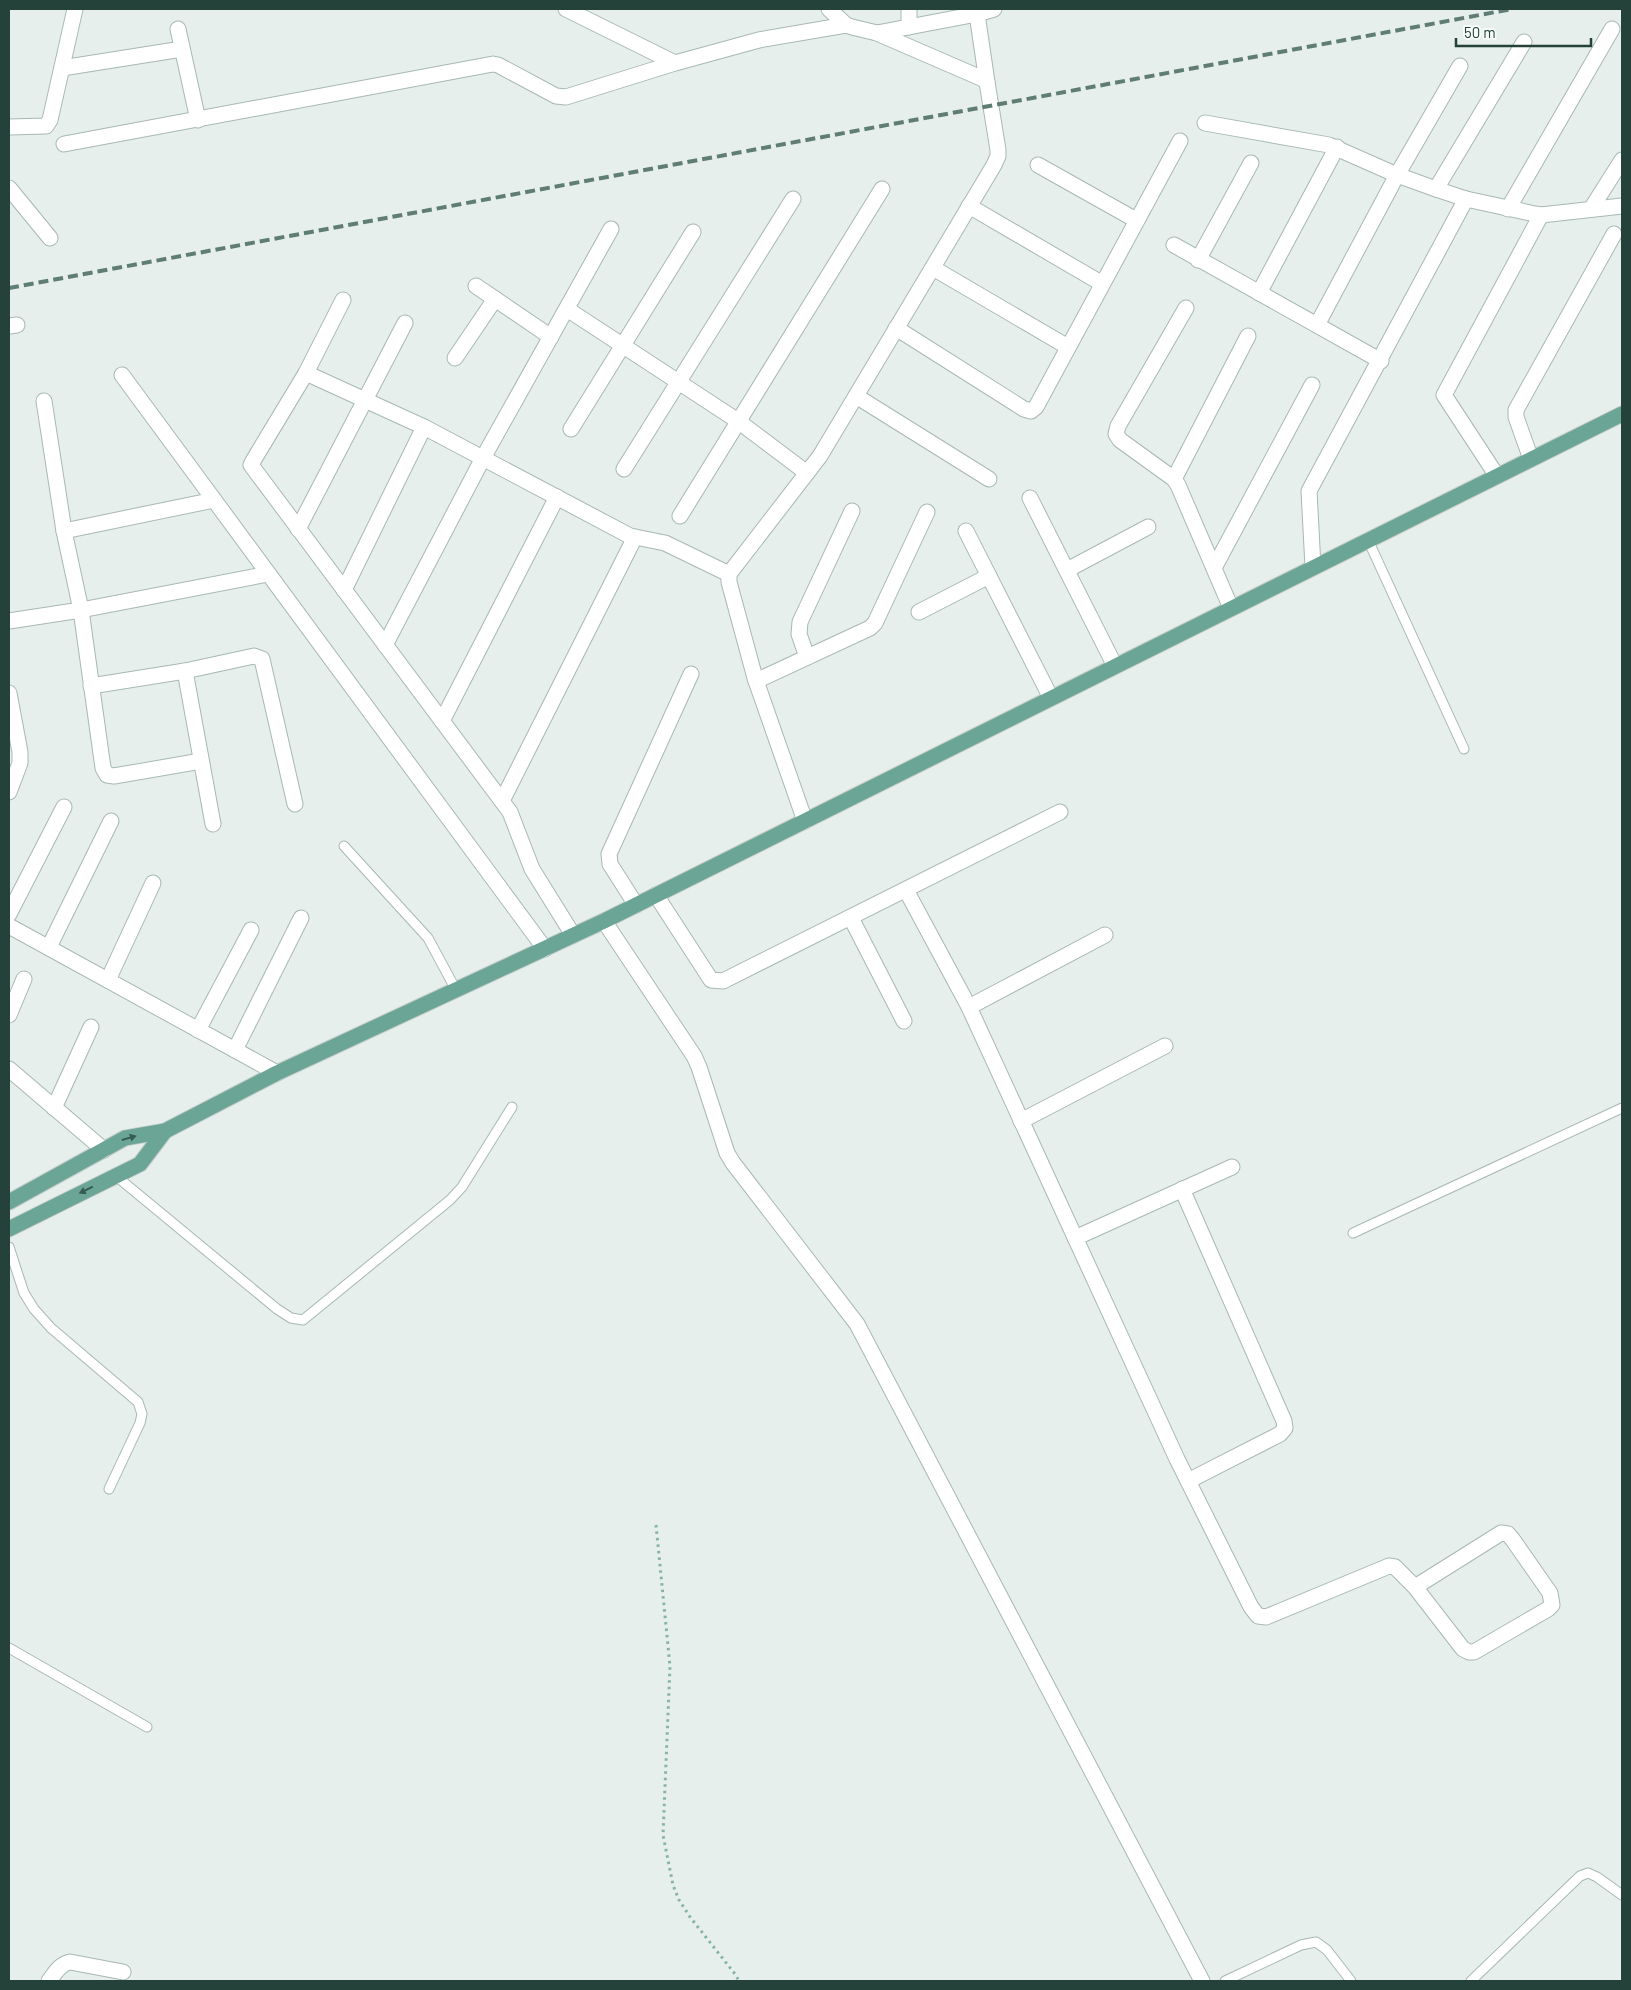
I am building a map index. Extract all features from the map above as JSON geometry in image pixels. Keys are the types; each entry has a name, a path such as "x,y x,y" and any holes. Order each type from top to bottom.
{"main road":[{"path":"9,1202 125,1138 165,1131 277,1074 604,921 1622,414"},
{"path":"9,1229 140,1164 165,1131"}],"street":[{"path":"9,127 46,126 50,120 75,9"},
{"path":"566,9 674,63"},
{"path":"829,9 846,25"},
{"path":"909,9 909,27"},
{"path":"877,33 994,9"},
{"path":"805,821 756,681 729,582 729,574 820,456 998,156 977,14"},
{"path":"64,144 492,64 498,65 556,96 566,97 674,63 759,40 846,25 877,33 987,82"},
{"path":"178,29 198,120"},
{"path":"1508,209 1612,29"},
{"path":"1436,189 1524,42"},
{"path":"62,68 182,49"},
{"path":"1317,326 1397,175 1460,66"},
{"path":"1205,123 1337,148 1397,175 1436,189 1466,199 1508,209 1541,215 1622,206"},
{"path":"896,328 1024,409 1031,411 1036,407 1101,283 1180,141"},
{"path":"1259,293 1337,148"},
{"path":"1591,209 1622,160"},
{"path":"1198,260 1251,162"},
{"path":"1038,165 1136,220"},
{"path":"9,188 50,238"},
{"path":"680,516 882,189"},
{"path":"624,469 793,199"},
{"path":"1314,567 1309,491 1381,361 1466,199"},
{"path":"969,206 1101,283"},
{"path":"1497,476 1444,395 1541,215"},
{"path":"385,645 484,458 612,229"},
{"path":"571,429 693,232"},
{"path":"1530,460 1516,417 1516,410 1614,234"},
{"path":"1174,245 1381,361"},
{"path":"932,268 1068,347"},
{"path":"476,286 551,337"},
{"path":"454,358 495,299"},
{"path":"343,300 306,373 252,465 514,818 532,869 573,935"},
{"path":"1186,308 1118,426 1116,434 1120,440 1174,479 1231,608"},
{"path":"567,309 738,421 807,473"},
{"path":"298,529 405,323"},
{"path":"1174,479 1248,336"},
{"path":"306,373 424,427 635,537 665,543 729,574"},
{"path":"122,375 545,948"},
{"path":"1214,568 1312,385"},
{"path":"856,396 988,479"},
{"path":"44,401 64,531 81,610 103,768 107,775 114,776 201,762"},
{"path":"344,590 424,427"},
{"path":"442,721 558,497"},
{"path":"1030,498 1115,666"},
{"path":"64,531 214,500"},
{"path":"807,658 799,634 800,622 852,511"},
{"path":"756,681 870,628 875,623 927,512"},
{"path":"1067,570 1148,527"},
{"path":"966,531 1051,698"},
{"path":"502,801 635,537"},
{"path":"9,621 81,610 268,574"},
{"path":"919,612 989,576"},
{"path":"91,686 185,671 254,656 262,659 295,804"},
{"path":"185,671 213,824"},
{"path":"636,905 610,864 609,854 691,674"},
{"path":"9,693 20,758 18,771 9,792"},
{"path":"9,914 64,807"},
{"path":"656,895 711,980 723,982 1060,812"},
{"path":"49,947 111,820"},
{"path":"108,980 153,884"},
{"path":"906,890 969,1007 1188,1481 1251,1607 1258,1616 1266,1617 1389,1566 1395,1566 1415,1587 1463,1649 1474,1652 1552,1605 1550,1593 1508,1534 1501,1533 1415,1587"},
{"path":"235,1050 301,918"},
{"path":"851,918 904,1021"},
{"path":"604,921 700,1067 726,1153 857,1324 1202,1981"},
{"path":"9,926 277,1074"},
{"path":"198,1030 251,930"},
{"path":"969,1007 1105,935"},
{"path":"9,1015 24,979"},
{"path":"54,1108 91,1027"},
{"path":"1022,1121 1165,1046"},
{"path":"9,1069 104,1150"},
{"path":"1075,1238 1232,1167"},
{"path":"1182,1189 1280,1412 1285,1428 1280,1434 1188,1481"},
{"path":"49,1981 60,1966 70,1962 123,1972"}],"lane":[{"path":"1368,540 1464,750"},
{"path":"344,846 428,938 456,990"},
{"path":"116,1176 277,1309 291,1318 303,1320 450,1200 462,1187 512,1107"},
{"path":"1353,1233 1622,1108"},
{"path":"9,1247 24,1293 34,1309 51,1328 138,1402 142,1414 140,1423 109,1490"},
{"path":"9,1648 147,1727"},
{"path":"1472,1981 1580,1876 1588,1873 1622,1896"},
{"path":"1225,1981 1301,1945 1316,1942 1328,1950 1351,1981"}],"path":[{"path":"656,1525 670,1666 663,1821 665,1844 673,1885 679,1900 739,1981"}],"railway":[{"path":"9,288 1512,9"}]}
